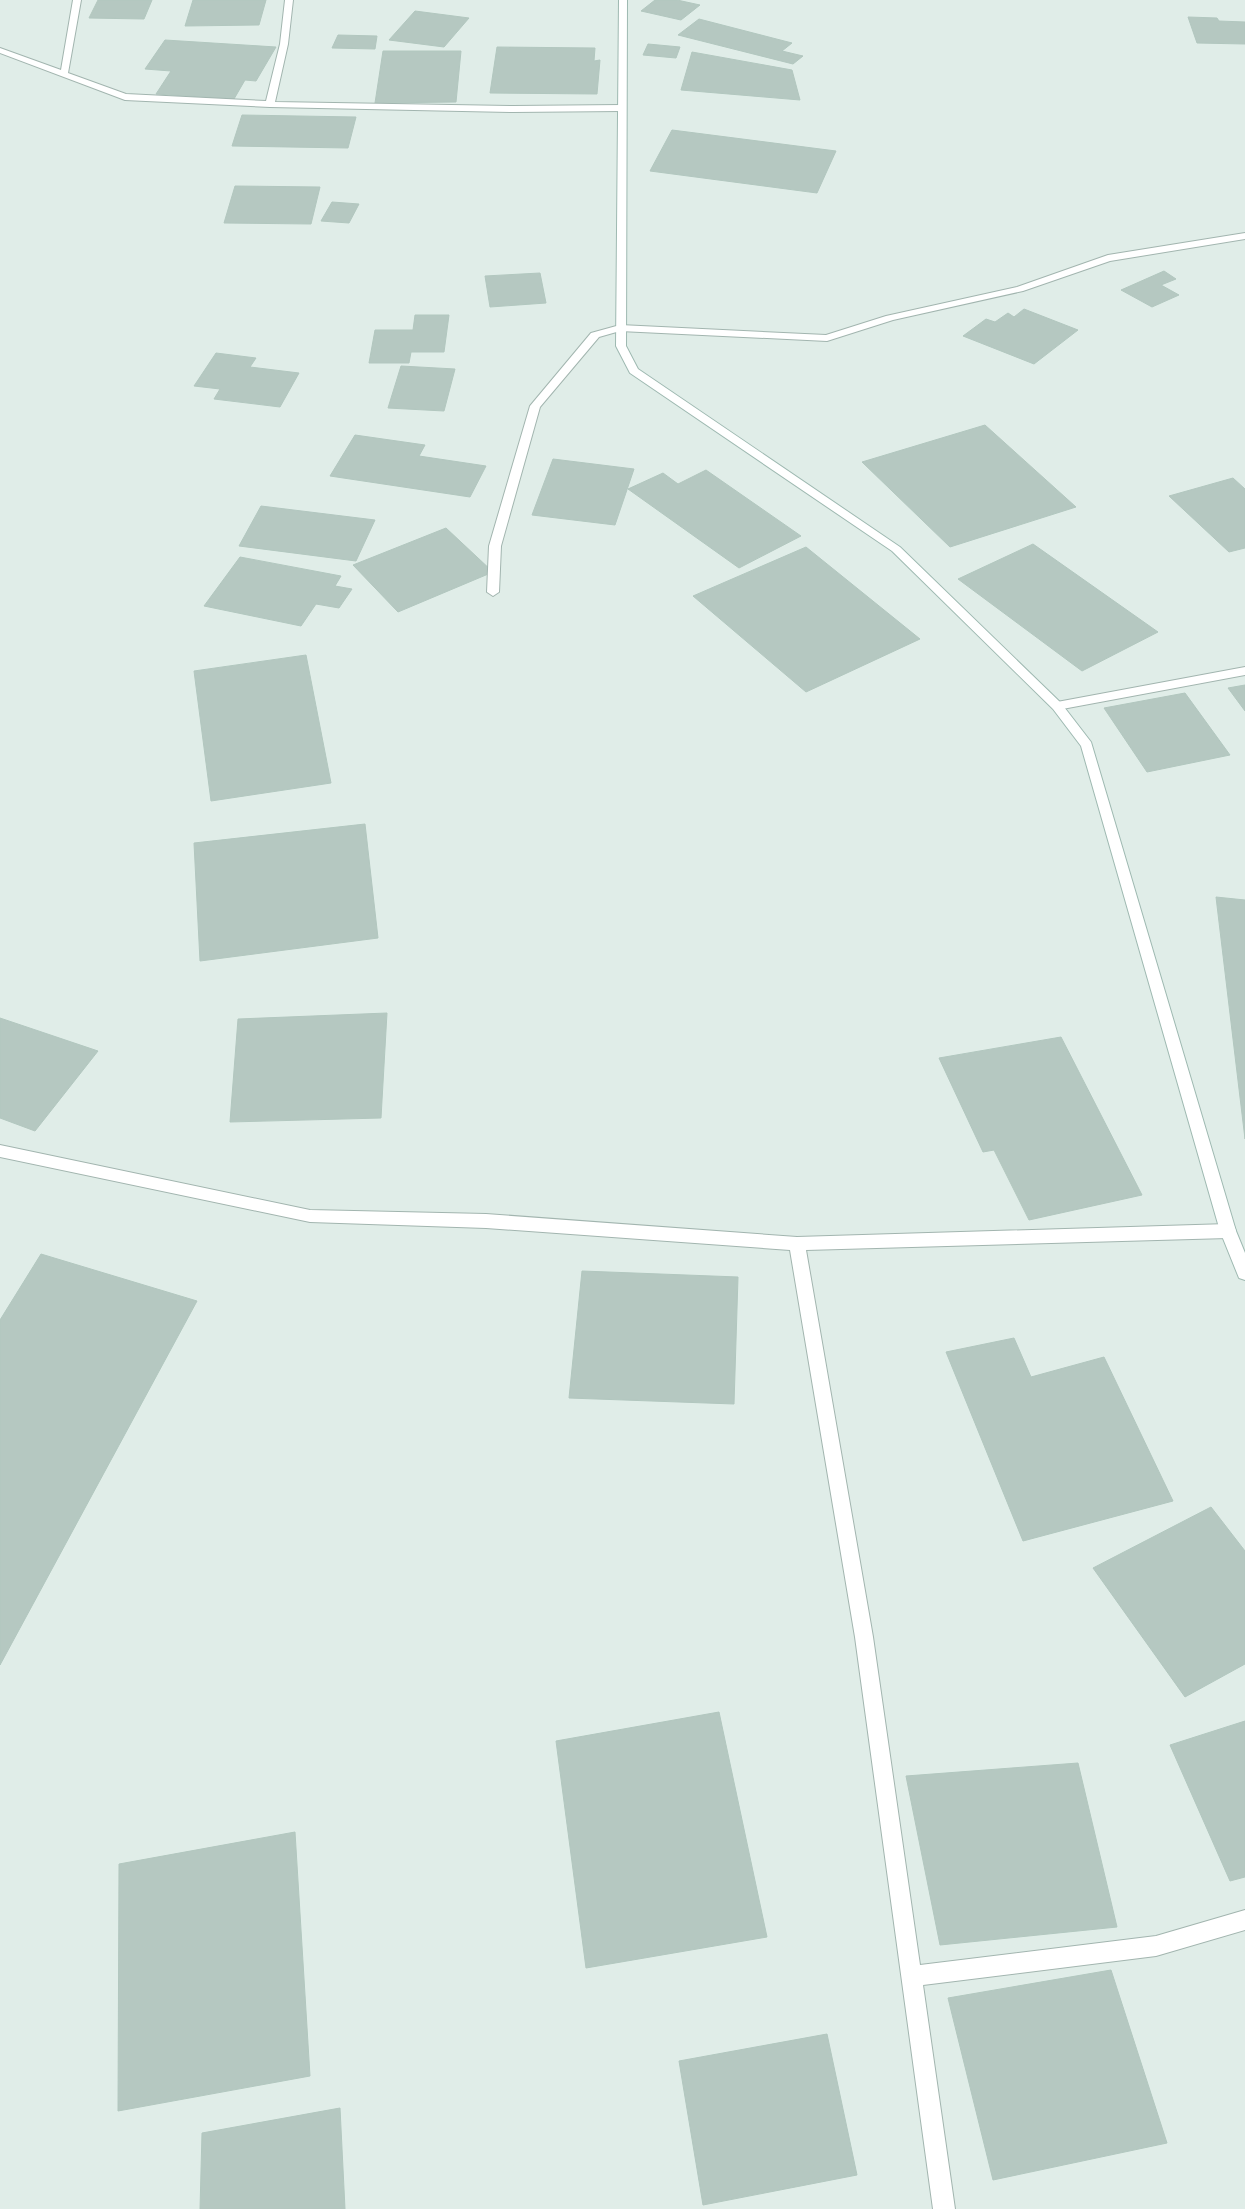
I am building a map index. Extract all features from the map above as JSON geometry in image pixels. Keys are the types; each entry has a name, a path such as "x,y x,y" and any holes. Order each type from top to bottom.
{"street":[{"path":"64,74 77,0"},
{"path":"270,104 284,44 289,0"},
{"path":"622,0 621,346 634,371 896,549 1057,706 1087,745 1228,1231 1245,1273"},
{"path":"0,50 124,97 270,104 513,110 621,108"},
{"path":"493,592 495,546 535,406 595,335 620,328 827,338 890,318 1020,289 1108,258 1245,236"},
{"path":"1057,706 1245,670"},
{"path":"0,1152 310,1216 486,1221 797,1244 1228,1231"},
{"path":"797,1244 864,1637 944,2209"},
{"path":"912,1976 1156,1946 1245,1920"}],"building":[{"path":"98,0 152,0 144,19 89,18"},
{"path":"193,0 266,0 259,25 185,26"},
{"path":"655,0 677,0 700,5 681,20 641,11"},
{"path":"415,11 469,18 444,47 389,40"},
{"path":"1188,17 1217,18 1219,21 1245,22 1245,44 1197,43"},
{"path":"699,19 792,43 782,51 803,56 793,64 678,35"},
{"path":"338,35 377,36 375,49 332,48"},
{"path":"165,40 276,47 256,81 245,80 234,99 156,94 171,71 145,69"},
{"path":"648,44 680,47 676,58 643,55"},
{"path":"497,47 595,48 594,61 600,60 597,94 490,93"},
{"path":"383,51 461,51 456,102 375,103"},
{"path":"692,52 792,70 800,100 681,90"},
{"path":"242,115 356,117 348,148 232,146"},
{"path":"672,130 836,151 817,193 650,171"},
{"path":"235,186 320,187 311,224 224,223"},
{"path":"332,202 359,204 349,223 321,221"},
{"path":"1164,271 1176,279 1161,285 1179,295 1152,307 1121,290"},
{"path":"540,273 546,303 490,307 485,276"},
{"path":"1024,309 1078,330 1034,364 963,336 986,319 995,322 1008,313 1014,317"},
{"path":"415,315 449,315 444,352 411,352 409,363 369,363 375,330 413,330"},
{"path":"216,353 256,358 250,367 299,373 280,407 214,399 220,389 194,386"},
{"path":"401,366 455,369 444,411 388,408"},
{"path":"985,425 1076,507 950,547 862,462"},
{"path":"355,435 425,445 419,456 486,466 470,497 330,476"},
{"path":"553,459 634,469 615,525 532,515"},
{"path":"706,470 801,536 739,568 628,489 663,473 678,484"},
{"path":"1233,478 1245,489 1245,548 1229,552 1169,496"},
{"path":"261,506 375,520 356,561 239,546"},
{"path":"446,528 493,572 398,612 353,565"},
{"path":"1033,544 1158,632 1082,671 958,579"},
{"path":"806,547 920,639 806,692 693,596"},
{"path":"240,557 341,576 335,586 352,589 339,608 316,604 301,626 204,606"},
{"path":"306,655 331,783 211,801 194,671"},
{"path":"1245,685 1245,711 1228,688"},
{"path":"1185,693 1230,755 1147,772 1104,708"},
{"path":"365,824 378,938 200,961 194,843"},
{"path":"1216,897 1245,900 1245,1139"},
{"path":"387,1013 381,1118 230,1122 238,1019"},
{"path":"0,1018 98,1051 35,1131 0,1118"},
{"path":"1061,1037 1142,1195 1029,1220 994,1150 983,1152 939,1058"},
{"path":"41,1254 197,1301 0,1665 0,1320"},
{"path":"582,1271 738,1277 734,1404 569,1398"},
{"path":"1014,1338 1031,1377 1104,1357 1173,1501 1023,1541 946,1352"},
{"path":"1211,1507 1245,1551 1245,1664 1185,1697 1093,1568"},
{"path":"719,1712 767,1937 586,1968 556,1741"},
{"path":"1245,1721 1245,1877 1230,1881 1170,1745"},
{"path":"1078,1763 1117,1927 940,1945 906,1776"},
{"path":"295,1832 310,2076 118,2111 119,1864"},
{"path":"1111,1970 1167,2143 993,2180 948,1998"},
{"path":"827,2034 857,2175 703,2205 679,2061"},
{"path":"340,2108 345,2209 200,2209 202,2133"}]}
